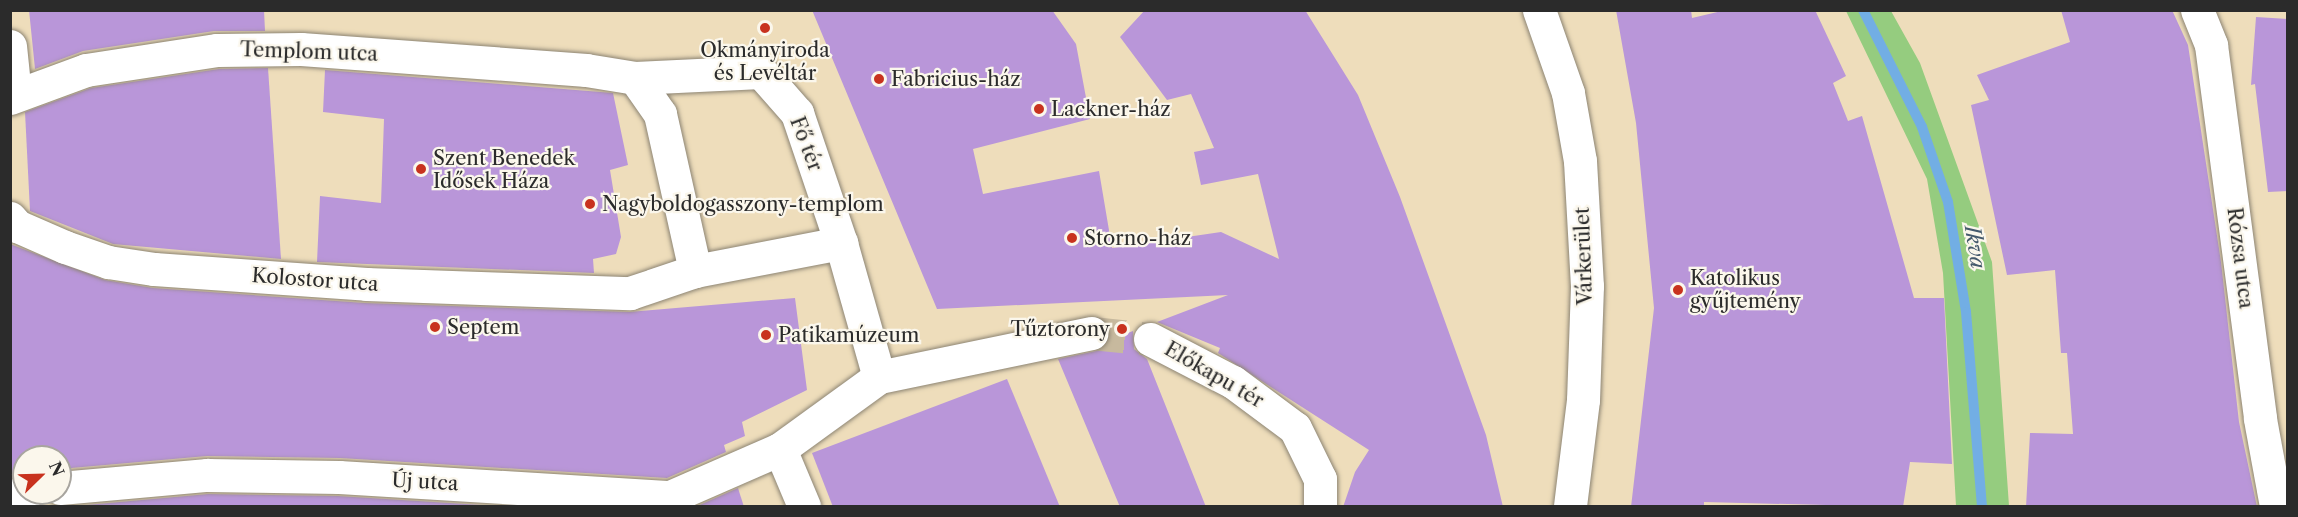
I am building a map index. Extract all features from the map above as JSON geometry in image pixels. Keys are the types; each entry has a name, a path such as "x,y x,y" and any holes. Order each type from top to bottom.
{"street":[{"name":"Várkerület","path":"1539,10 1568,93 1580,161 1587,286 1582,399 1570,507"},
{"name":"Rózsa utca","path":"2197,10 2211,45 2260,420 2276,507"},
{"path":"10,46 13,96"},
{"name":"Templom utca","path":"13,96 87,70 217,50 301,49 624,76"},
{"name":"Fő tér","path":"624,76 761,72 797,113 841,243 879,377"},
{"path":"624,76 660,114 695,272 841,243"},
{"name":"Kolostor utca","path":"10,218 17,226 65,247 108,262 154,269 366,284 630,293 695,272"},
{"path":"804,507 780,449 879,377 1092,333"},
{"name":"Előkapu tér","path":"1150,339 1233,382 1295,428 1320,479 1320,507"},
{"name":"Új utca","path":"72,487 207,475 339,477 567,490 666,502 780,449"}],"green space":[{"path":"1846,11 1891,11 1920,63 1992,262 2009,506 1956,506 1943,273 1927,179"}],"building":[{"path":"29,10 264,10 265,31 214,31 83,51 35,69"},
{"path":"812,10 1052,10 1076,44 1090,119 973,149 983,194 1099,171 1112,248 1221,232 1279,259 1258,174 1201,185 1194,152 1214,148 1191,94 1167,100 1120,37 1145,10 1305,10 1358,95 1400,197 1486,435 1503,507 1343,507 1355,472 1369,450 1218,353 1220,348 1157,322 1228,295 937,309"},
{"path":"1616,10 1691,10 1692,18 1726,10 1815,10 1846,76 1833,83 1848,121 1862,116 1914,298 1944,298 1952,464 1910,462 1903,507 1704,502 1704,507 1631,507 1654,308 1636,123"},
{"path":"2061,10 2172,10 2188,45 2221,262 2239,422 2257,507 2026,507 2030,433 2073,434 2067,353 2061,353 2055,270 2007,275 1971,105 1989,100 1977,75 2070,42"},
{"path":"2256,17 2288,19 2288,191 2268,192 2255,84 2251,85"},
{"path":"268,68 281,259 113,244 30,211 25,112 91,88 219,69"},
{"name":"Szent Benedek Idősek Háza","path":"325,70 613,93 628,165 610,170 621,237 616,254 593,259 594,273 317,262 320,196 381,203 384,119 323,112"},
{"path":"10,244 105,280 153,288 365,303 629,312 795,298 807,390 742,422 745,436 724,445 726,452 667,478 340,458 207,456 72,468 72,445 12,445 12,477 10,477"},
{"path":"1133,331 1134,349 1147,359 1206,507 1120,507 1058,359 1096,351 1109,340"},
{"path":"1007,379 1060,507 833,507 812,453"},
{"path":"738,488 744,507 695,507"},
{"path":"208,494 338,496 516,507 64,507"}],"waterway":[{"name":"Ikva","path":"1863,10 1922,127 1948,202 1966,312 1982,506"}],"tunnel":[{"path":"1092,333 1150,339"}],"place":[{"name":"Okmányiroda és Levéltár","path":"765,28"},
{"name":"Fabricius-ház","path":"879,79"},
{"name":"Lackner-ház","path":"1039,109"},
{"name":"Szent Benedek Idősek Háza","path":"421,169"},
{"name":"Nagyboldogasszony-templom","path":"590,204"},
{"name":"Storno-ház","path":"1072,238"},
{"name":"Katolikus gyűjtemény","path":"1678,290"},
{"name":"Septem","path":"435,327"},
{"name":"Tűztorony","path":"1122,329"},
{"name":"Patikamúzeum","path":"766,335"}]}
